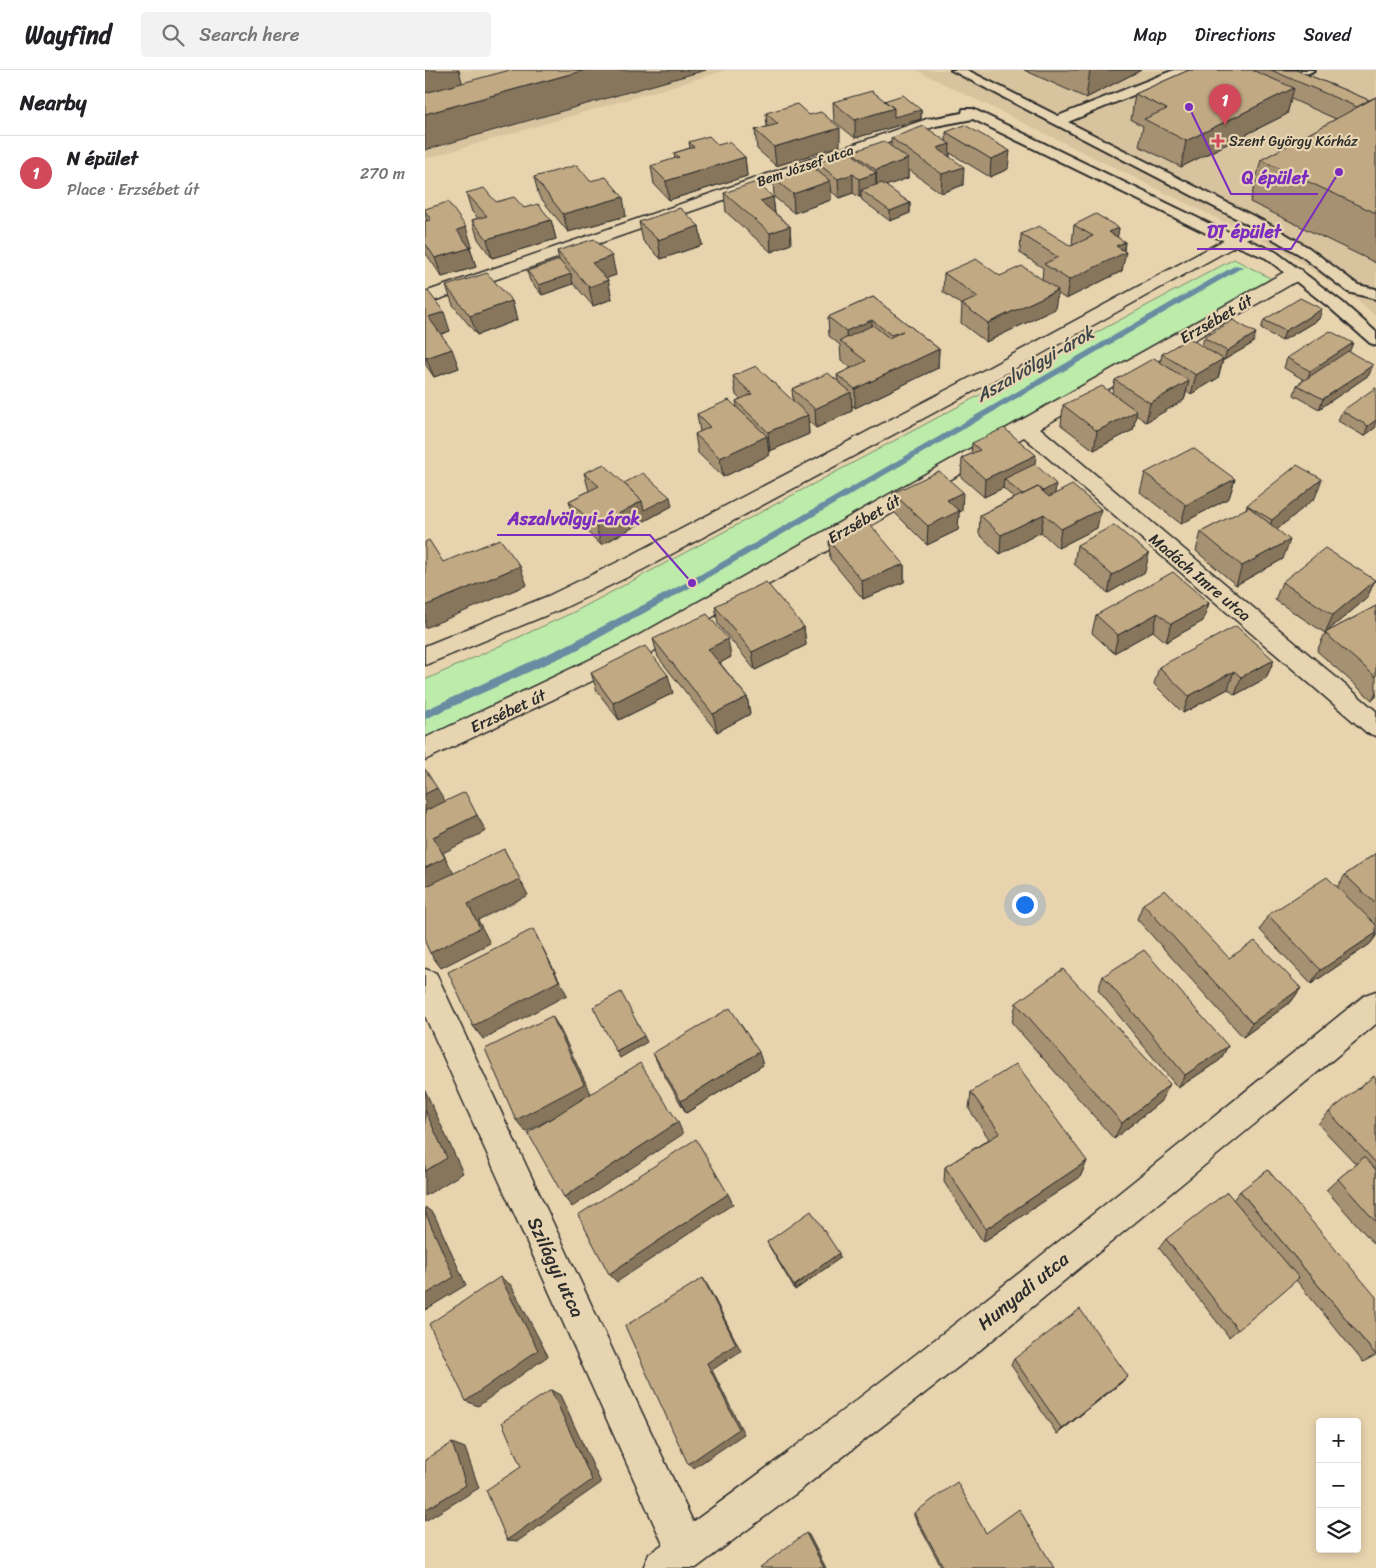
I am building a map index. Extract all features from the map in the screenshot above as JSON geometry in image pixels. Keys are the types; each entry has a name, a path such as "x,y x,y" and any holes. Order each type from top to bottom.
{"street":[{"name":"Bem József utca","path":"425,298 930,123"},
{"path":"425,656 556,602 634,564 969,386 1235,239"},
{"name":"Erzsébet út","path":"425,750 636,649 1295,274"},
{"name":"Madách Imre utca","path":"1025,427 1376,726"},
{"name":"Szilágyi utca","path":"425,983 675,1559"},
{"name":"Hunyadi utca","path":"675,1559 786,1478 967,1337 1376,1005"}],"lane":[{"path":"957,70 1262,226 1304,251 1353,289 1376,294"},
{"path":"1264,73 1308,70"},
{"path":"1058,121 1175,74 1230,72"},
{"path":"1264,73 1292,83"},
{"path":"930,123 972,113 1211,230 1271,256 1376,340"},
{"path":"1235,239 1262,226"}],"shaded area":[{"path":"425,70 727,70 425,159"},
{"name":"Szent György Kórház","path":"916,70 1376,70 1376,316 1353,297 1285,252"}],"green space":[{"path":"1234,259 1272,279 624,653 425,745 425,680 574,612"}],"building":[{"path":"510,70 585,70 425,114 425,93"},
{"path":"1189,70 1252,70 1294,88 1186,141 1144,119 1167,109 1135,94"},
{"path":"1271,70 1296,70 1369,100 1357,107"},
{"path":"872,91 894,108 855,120 833,102"},
{"path":"903,95 921,110 894,117 894,108 884,101"},
{"path":"1376,97 1376,213 1261,160"},
{"path":"797,104 809,115 821,112 840,128 774,147 755,130 778,124 766,113"},
{"path":"965,125 1010,151 991,159 946,132"},
{"path":"924,126 950,144 937,148 964,167 942,174 891,138"},
{"path":"709,136 718,145 729,142 745,157 666,181 651,166 679,157 674,153 694,147 689,142"},
{"path":"884,141 908,159 876,170 852,152"},
{"path":"850,152 876,173 859,179 853,174 838,179 817,163"},
{"path":"577,165 590,181 606,177 623,197 563,214 534,177"},
{"path":"810,165 830,181 793,194 773,178"},
{"path":"756,182 773,197 760,201 790,226 770,233 724,193"},
{"path":"882,183 910,203 890,211 861,190"},
{"path":"484,188 496,202 514,197 524,208 538,204 551,220 487,239 472,220 487,216 466,193"},
{"path":"448,202 466,227 457,230 470,248 435,258 425,243 425,221 431,220 425,209"},
{"path":"680,208 699,226 658,240 639,222"},
{"path":"1096,214 1119,228 1109,232 1125,242 1116,246 1126,252 1069,280 1044,264 1058,257 1021,234 1039,226 1071,246 1093,236 1074,225"},
{"path":"594,239 612,256 592,263 608,280 589,287 557,251"},
{"path":"976,259 1000,276 1022,266 1058,290 988,323 962,304 978,297 944,273"},
{"path":"559,260 571,274 539,285 527,271"},
{"path":"487,273 512,301 470,316 446,286"},
{"path":"428,291 444,312 428,317 452,349 426,358 425,292"},
{"path":"873,297 939,349 855,389 837,375 866,361 840,341 873,325 889,338 903,331 891,335 872,320 846,331 828,317"},
{"path":"1300,298 1322,309 1285,331 1264,320"},
{"path":"1233,320 1256,333 1227,351 1204,338"},
{"path":"1330,331 1353,343 1310,371 1287,358"},
{"path":"1189,338 1223,359 1196,375 1162,354"},
{"path":"1348,351 1373,365 1323,399 1297,385"},
{"path":"1154,358 1189,381 1150,403 1115,380"},
{"path":"756,366 808,415 768,432 736,401 752,394 733,376"},
{"path":"828,373 851,392 815,409 792,389"},
{"path":"1102,386 1137,411 1097,431 1063,405"},
{"path":"1375,388 1376,420 1368,426 1342,411"},
{"path":"729,400 767,436 720,458 695,434 710,427 697,414"},
{"path":"1004,428 1036,455 985,479 962,458 980,450 972,443"},
{"path":"1193,448 1235,479 1186,505 1145,473"},
{"path":"604,464 642,501 596,526 569,501 599,486 584,473"},
{"path":"1035,464 1056,484 1043,491 1038,487 1022,495 1004,479"},
{"path":"1297,465 1322,479 1272,520 1247,505"},
{"path":"939,471 963,492 947,500 959,511 928,526 893,493"},
{"path":"643,473 670,497 644,510 642,501 624,483"},
{"path":"1072,485 1101,509 1061,529 1044,514 1001,535 980,515 1038,487 1049,497"},
{"path":"1249,507 1290,540 1242,566 1201,532"},
{"path":"870,524 904,564 862,581 829,541"},
{"path":"1114,525 1149,554 1112,575 1077,545"},
{"path":"500,539 520,566 425,606 425,542 429,540 443,562"},
{"path":"1325,548 1375,580 1333,615 1282,582"},
{"path":"1173,572 1209,603 1171,624 1158,613 1118,635 1096,615"},
{"path":"766,582 804,627 752,652 715,606"},
{"path":"1376,606 1376,677 1325,633"},
{"path":"707,614 728,639 708,649 747,697 713,714 653,639"},
{"path":"1236,626 1274,660 1241,677 1234,671 1189,696 1159,667"},
{"path":"645,646 668,675 613,703 591,673"},
{"path":"425,769 437,788 425,794"},
{"path":"465,792 477,815 433,837 445,858 425,868 425,811"},
{"path":"504,849 520,879 468,904 480,928 430,953 425,942 425,887"},
{"path":"1376,853 1376,904 1345,875"},
{"path":"1327,877 1376,925 1376,933 1321,970 1268,915"},
{"path":"1165,890 1229,958 1255,941 1301,988 1252,1023 1143,904"},
{"path":"533,929 559,981 473,1026 448,972"},
{"path":"1144,950 1228,1046 1185,1075 1103,976"},
{"path":"1063,969 1170,1084 1122,1123 1016,1003"},
{"path":"621,992 644,1036 616,1051 593,1007"},
{"path":"730,1008 759,1052 681,1101 653,1053"},
{"path":"552,1016 584,1084 516,1120 485,1049"},
{"path":"640,1063 678,1122 564,1197 528,1133"},
{"path":"1016,1064 1087,1161 986,1229 945,1167 1000,1133 971,1092"},
{"path":"1374,1076 1376,1078 1376,1163 1329,1112"},
{"path":"425,1110 447,1158 425,1171"},
{"path":"696,1139 728,1194 609,1274 578,1215"},
{"path":"1364,1157 1376,1170 1376,1222 1338,1179"},
{"path":"1268,1170 1376,1297 1376,1355 1240,1191"},
{"path":"1227,1192 1299,1278 1238,1330 1166,1239"},
{"path":"811,1211 839,1253 794,1286 767,1242"},
{"path":"425,1212 454,1277 425,1295"},
{"path":"500,1277 538,1350 466,1401 429,1324"},
{"path":"703,1278 736,1344 707,1363 739,1429 688,1464 625,1326"},
{"path":"1080,1309 1128,1376 1062,1429 1014,1359"},
{"path":"551,1390 592,1480 507,1540 486,1490 521,1467 502,1422"},
{"path":"452,1443 466,1485 425,1510 425,1460"},
{"path":"957,1482 986,1533 1019,1509 1054,1568 944,1568 914,1513"},
{"path":"806,1533 824,1568 759,1568"}],"waterway":[{"name":"Aszalvölgyi-árok","path":"425,715 571,648 692,583 1239,267"}],"place":[{"name":"Q épület","path":"1189,107"},
{"name":"N épület","path":"1225,125"},
{"name":"Szent György Kórház","path":"1218,141"},
{"name":"DT épület","path":"1339,172"},
{"name":"Aszalvölgyi-árok","path":"692,583"}]}
